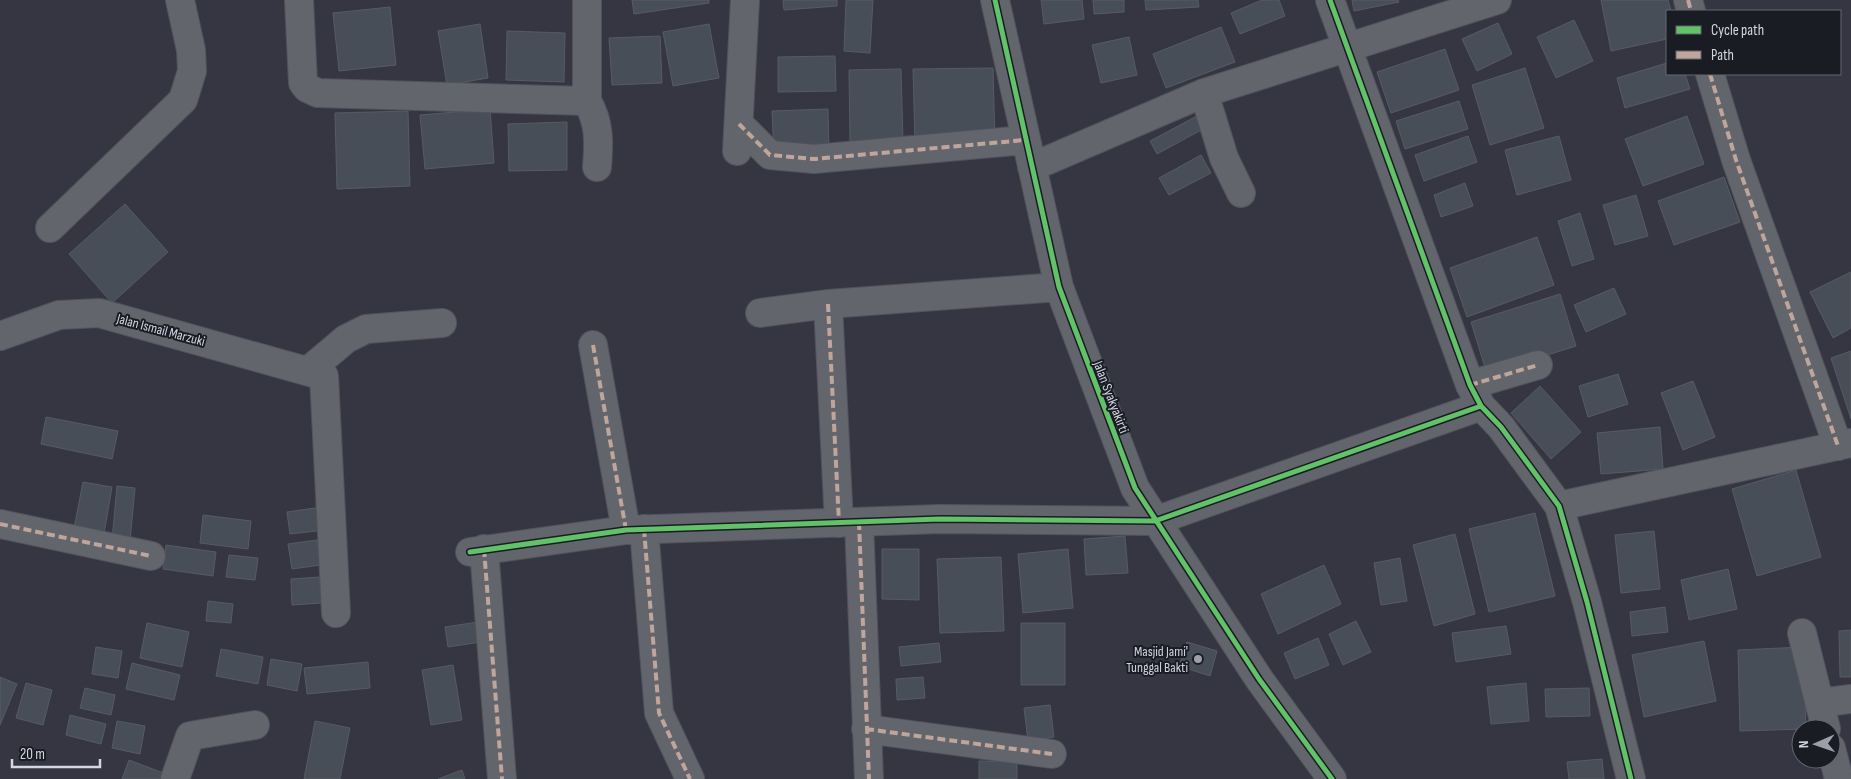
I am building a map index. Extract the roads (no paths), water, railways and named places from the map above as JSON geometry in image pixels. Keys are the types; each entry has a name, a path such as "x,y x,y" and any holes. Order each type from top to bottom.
{"street":[{"path":"50,228 183,100 192,71 191,50 180,0"},
{"path":"299,0 303,83 307,88 318,93 587,101"},
{"path":"587,0 587,101 596,117 599,138 597,168"},
{"path":"736,151 740,124 745,0"},
{"name":"Jalan Syakyakirti","path":"995,0 1059,287 1135,488 1259,679 1332,779"},
{"path":"1330,0 1476,396 1559,506 1587,602 1631,779"},
{"path":"1032,167 1204,94 1497,0"},
{"path":"1559,506 1845,445 1736,160 1710,75"},
{"path":"1204,94 1224,158 1241,193"},
{"path":"740,124 770,155 814,160 1025,140"},
{"path":"760,312 828,304 1059,287"},
{"path":"828,304 849,522 869,779"},
{"name":"Jalan Ismail Marzuki","path":"0,336 59,315 99,313 315,373"},
{"path":"336,613 326,380 315,373 346,339 366,329 442,323"},
{"path":"593,345 635,529 659,713 690,779"},
{"path":"502,779 477,551 635,529 940,519 1155,521 1476,396 1538,365"},
{"path":"0,524 151,556"},
{"path":"1802,633 1823,716 1851,699"},
{"path":"175,779 190,736 255,724"},
{"path":"866,729 1052,754"}],"place":[{"name":"Masjid Jami' Tunggal Bakti","path":"1198,659"}]}
